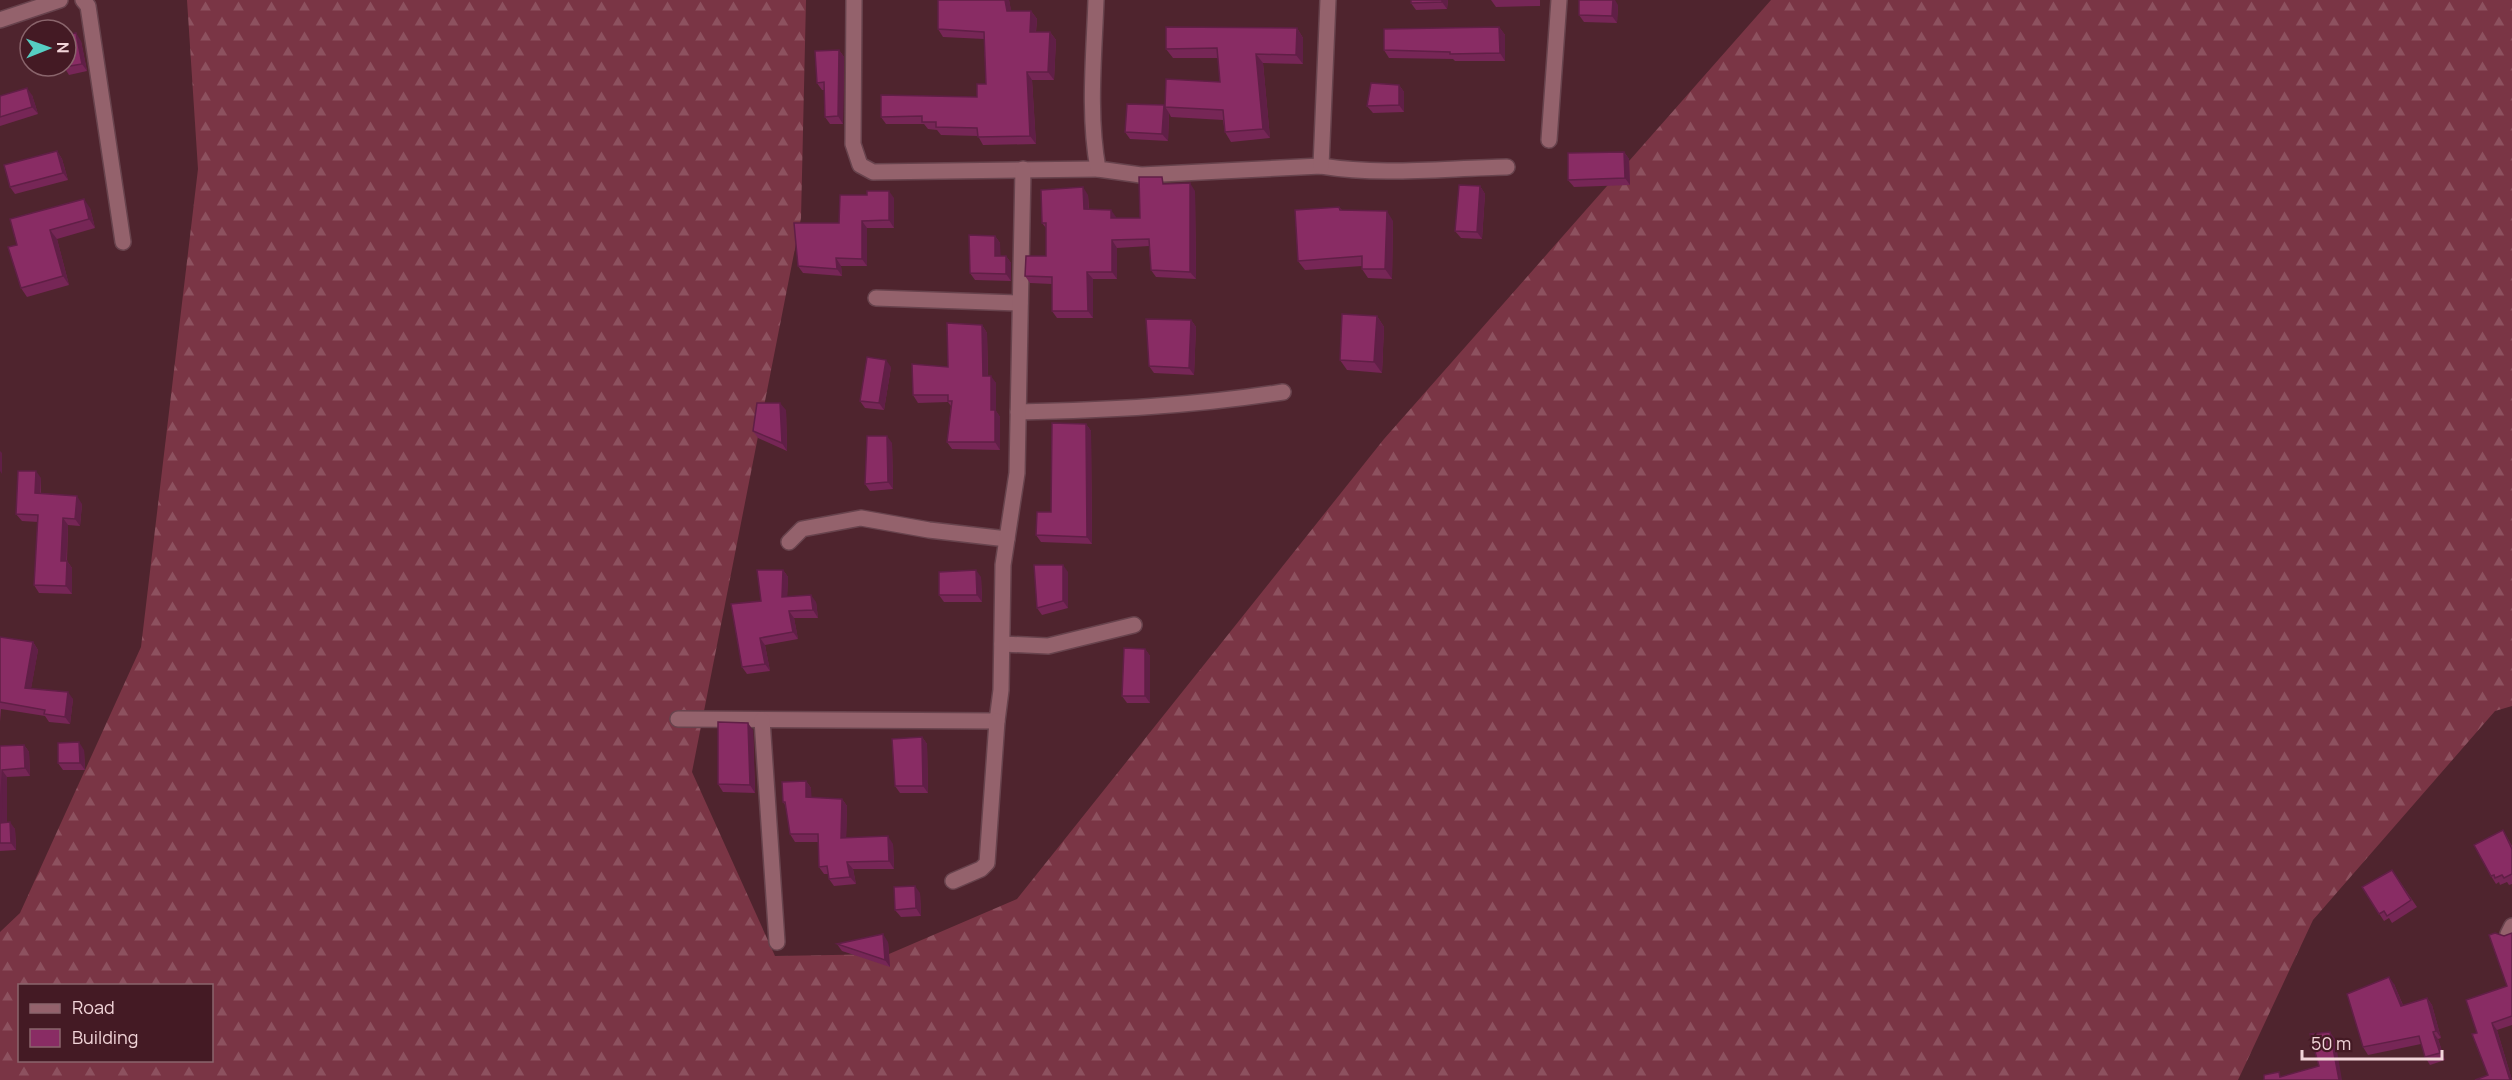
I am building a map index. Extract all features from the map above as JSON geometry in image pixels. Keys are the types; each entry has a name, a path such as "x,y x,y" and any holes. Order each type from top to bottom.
{"street":[{"path":"0,20 60,0"},
{"path":"83,0 88,6 123,242"},
{"path":"854,0 853,144 860,165 873,172 1098,169 1141,175 1321,166 1397,171 1508,167"},
{"path":"1096,0 1093,97 1098,169"},
{"path":"1321,166 1328,0"},
{"path":"1549,140 1558,0"},
{"path":"953,882 981,869 987,863 1002,644 1003,565 1017,473 1023,169"},
{"path":"876,298 1020,303"},
{"path":"1018,412 1145,408 1226,401 1283,392"},
{"path":"789,542 802,529 861,518 929,530 1007,539"},
{"path":"1002,644 1048,646 1134,625"},
{"path":"678,719 997,722"},
{"path":"762,720 777,942"}],"green space":[{"path":"187,0 806,0 801,218 692,772 775,956 889,954 1017,899 1384,439 1771,0 2512,0 2512,706 2495,711 2313,920 2238,1080 0,1080 0,932 20,913 141,647 198,169"}],"building":[{"path":"938,0 1005,0 1007,11 1031,11 1030,32 1050,32 1048,72 1027,72 1030,136 978,137 977,128 936,127 936,122 922,122 922,116 881,117 881,95 977,97 977,84 986,84 984,32 938,29"},
{"path":"1411,0 1442,0 1442,2 1411,3"},
{"path":"1579,0 1613,0 1612,16 1579,15"},
{"path":"1166,27 1297,28 1296,55 1256,54 1263,129 1225,132 1223,110 1165,107 1166,79 1220,82 1217,48 1166,49"},
{"path":"1499,27 1500,53 1450,54 1450,52 1384,50 1384,29"},
{"path":"78,43 82,64 78,65"},
{"path":"839,50 838,116 825,117 824,82 817,83 815,51"},
{"path":"1371,83 1399,85 1399,105 1367,106"},
{"path":"27,88 32,107 0,117 0,96"},
{"path":"1127,104 1164,105 1162,134 1125,132"},
{"path":"57,151 63,173 10,187 4,165"},
{"path":"1624,152 1625,178 1568,180 1568,153"},
{"path":"1139,177 1162,177 1163,184 1190,183 1190,272 1151,270 1149,239 1112,240 1112,272 1087,272 1088,311 1052,311 1052,277 1025,276 1026,256 1046,256 1046,223 1042,223 1041,190 1083,187 1084,209 1111,210 1111,218 1140,218"},
{"path":"1459,185 1480,186 1477,232 1455,231"},
{"path":"867,191 889,191 889,220 862,221 862,259 836,258 837,269 798,266 794,223 839,223 840,195 867,195"},
{"path":"84,199 89,219 50,230 63,276 21,288 8,247 17,245 10,219"},
{"path":"1339,207 1340,210 1387,211 1385,269 1362,269 1362,256 1298,261 1295,210"},
{"path":"969,235 995,236 995,256 1006,256 1006,274 970,273"},
{"path":"1342,314 1377,316 1374,362 1340,360"},
{"path":"1146,319 1191,320 1189,368 1149,366"},
{"path":"947,323 982,325 983,376 991,376 991,410 995,410 995,442 947,442 952,401 948,401 948,395 913,395 912,364 948,367"},
{"path":"867,357 886,360 879,403 860,401"},
{"path":"757,403 780,403 782,443 753,431"},
{"path":"1052,423 1086,424 1087,537 1036,535 1037,512 1051,512"},
{"path":"867,436 887,436 888,482 865,484"},
{"path":"18,471 36,471 35,493 77,496 75,519 63,518 61,561 67,561 66,586 34,585 38,515 16,514"},
{"path":"1034,565 1063,565 1063,601 1037,608"},
{"path":"757,570 783,570 782,597 811,595 813,610 789,611 793,632 760,638 765,664 742,667 731,604 761,601"},
{"path":"976,570 977,595 939,595 939,572"},
{"path":"0,637 33,642 25,688 68,692 65,717 44,714 45,710 0,702"},
{"path":"1124,648 1145,649 1145,696 1122,696"},
{"path":"718,722 748,723 750,785 718,784"},
{"path":"922,737 923,786 895,786 892,739"},
{"path":"79,742 80,763 58,763 58,743"},
{"path":"24,745 25,768 2,770 1,823 10,822 11,843 0,843 0,746"},
{"path":"806,781 806,797 842,799 841,838 888,836 889,861 847,862 850,877 829,879 827,866 819,867 818,834 790,834 785,802 783,802 782,782"},
{"path":"2503,830 2512,849 2512,874 2504,878 2502,875 2495,878 2494,875 2491,876 2474,845"},
{"path":"2392,870 2411,900 2387,916 2384,911 2379,914 2362,887"},
{"path":"915,886 916,908 895,910 894,887"},
{"path":"2495,933 2504,936 2512,933 2512,1016 2492,1023 2510,1080 2475,1080 2488,1075 2472,1034 2477,1033 2466,1000 2507,986 2489,935"},
{"path":"883,934 885,960 837,944"},
{"path":"2389,977 2401,1006 2427,998 2436,1031 2433,1032 2440,1053 2425,1057 2419,1036 2363,1047 2347,994"},
{"path":"2330,1032 2339,1080 2264,1080 2264,1075 2279,1072 2280,1077 2319,1066 2310,1034"}]}
